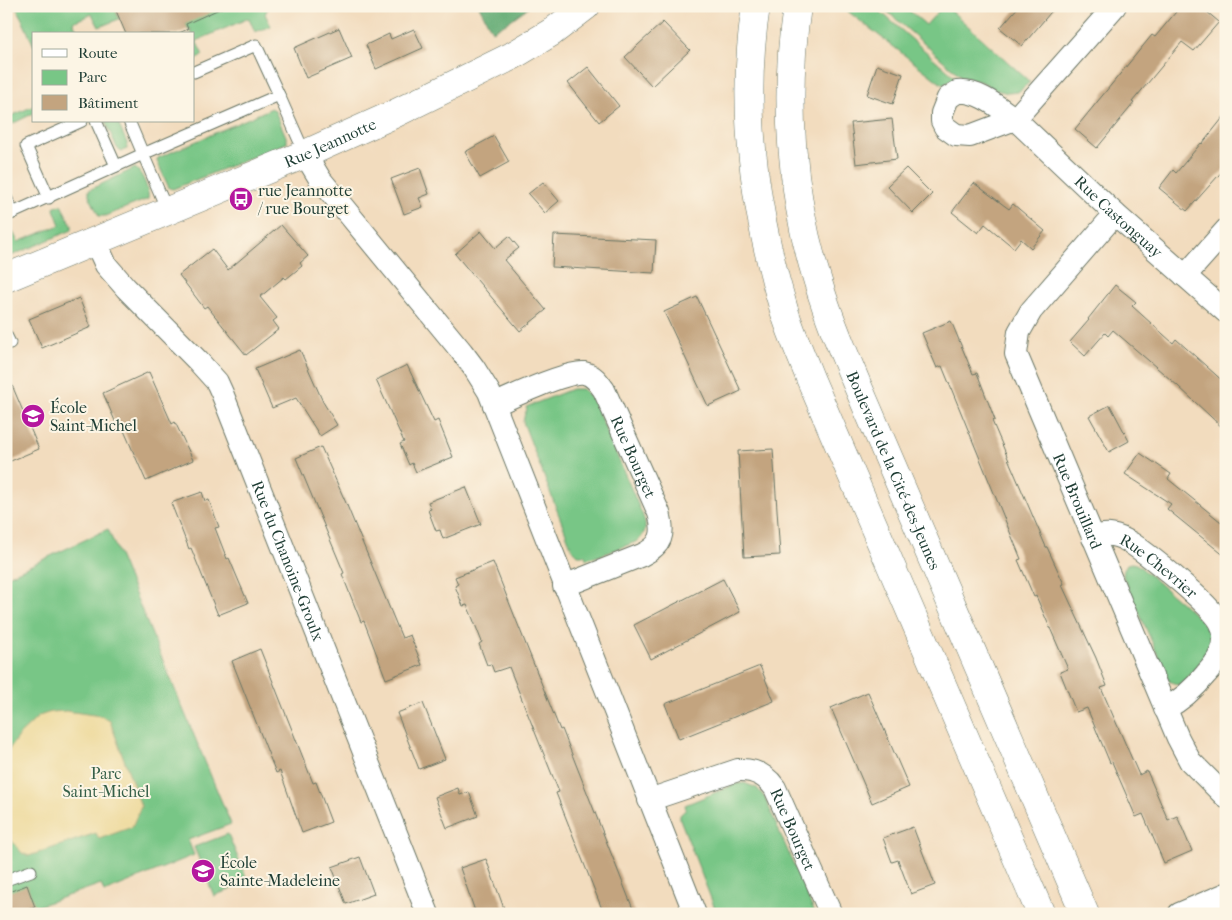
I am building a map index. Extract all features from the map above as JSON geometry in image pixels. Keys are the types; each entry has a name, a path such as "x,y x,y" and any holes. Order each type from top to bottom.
{"main road":[{"name":"Rue Jeannotte","path":"6,278 305,154 392,115 512,56 552,32 586,6"},
{"path":"756,6 750,72 750,128 760,212 784,311 810,378 1040,914"},
{"name":"Boulevard de la Cité-des-Jeunes","path":"796,6 791,96 793,148 800,207 817,281 856,382 1086,914"}],"street":[{"name":"Rue Castonguay","path":"1115,6 1015,119 1115,214 1226,312"},
{"path":"305,154 320,179 482,380 494,405 695,914"},
{"name":"Rue Brouillard","path":"1115,214 1031,311 1019,332 1016,354 1165,709 1188,758 1197,770 1226,797"},
{"path":"1185,276 1226,230"},
{"name":"Rue du Chanoine-Groulx","path":"95,240 106,264 126,288 198,361 217,382 222,392 428,914"},
{"name":"Rue Bourget","path":"494,405 541,385 578,373 584,373 595,378 604,390 659,513 662,535 659,542 651,550 564,586"},
{"name":"Rue Chevrier","path":"1093,538 1109,534 1131,543 1210,608 1222,625 1223,644 1218,660 1190,693 1165,709"},
{"name":"Rue Bourget","path":"649,800 738,770 752,770 765,777 776,788 831,914"},
{"path":"1179,914 1226,894"}],"lane":[{"path":"195,72 256,45 305,154"},
{"path":"6,197 10,215 279,94"},
{"path":"49,198 26,146 80,122"},
{"path":"96,122 116,166"},
{"path":"129,122 167,210"},
{"path":"6,335 10,343 6,344"},
{"path":"6,880 31,871"}],"green space":[{"path":"16,6 114,6 119,19 99,27 92,14 73,22 78,32 32,32 32,42"},
{"path":"206,6 269,6 265,14 271,26 255,32 249,18 196,41 203,55 196,60 195,32 191,32 191,29 188,29 186,24"},
{"path":"479,6 530,6 492,31"},
{"path":"841,6 874,6 956,78 943,85"},
{"path":"881,6 904,6 926,25 943,6 946,6 1030,82 1018,92 1008,93 996,90 982,82 962,77"},
{"path":"32,107 32,114 6,127 6,118"},
{"path":"272,108 287,139 287,143 173,189 169,188 157,161 158,158"},
{"path":"105,122 117,122 127,143 127,149 122,151 117,148"},
{"path":"135,168 145,182 148,199 105,216 99,216 89,195 89,190"},
{"path":"61,205 72,225 72,230 6,258 6,228 11,228 18,242 60,225 54,209 55,206"},
{"path":"572,389 583,389 593,400 645,523 643,535 638,541 586,559 585,555 578,555 572,549 523,422 527,410 526,407"},
{"name":"Parc Saint-Michel","path":"108,529 231,824 188,840 194,855 104,892 101,884 35,907 38,914 6,914 6,577"},
{"path":"1133,563 1138,565 1201,620 1209,632 1210,641 1205,656 1185,681 1178,685 1169,681 1123,576 1127,564"},
{"path":"744,783 757,788 765,798 815,914 717,914 680,815 686,809 685,805 736,784"},
{"path":"228,834 248,882 214,896 194,847"}],"sand":[{"path":"66,711 101,716 110,721 141,806 132,827 99,839 96,833 29,856 22,853 6,834 6,754 18,736 39,716 51,712"}],"building":[{"path":"114,6 226,6 186,24 188,29 181,32 125,32"},
{"path":"1019,6 1056,6 1022,46 1000,28"},
{"path":"1181,6 1200,6 1219,22 1194,51 1182,42 1097,148 1075,129 1152,35 1155,37"},
{"path":"663,22 690,50 652,86 625,57"},
{"path":"339,28 352,58 306,78 294,48"},
{"path":"414,29 423,48 376,69 366,45 389,34 391,39"},
{"path":"877,65 903,74 893,104 867,95"},
{"path":"588,67 619,106 599,122 568,83"},
{"path":"1226,114 1226,167 1187,211 1159,188 1173,170 1176,173"},
{"path":"892,119 897,159 856,164 851,123"},
{"path":"494,136 509,162 480,178 465,152"},
{"path":"420,168 429,194 419,198 423,207 404,214 391,179"},
{"path":"906,168 932,194 913,213 887,186"},
{"path":"543,182 559,201 545,213 528,194"},
{"path":"974,183 1009,209 1013,204 1045,231 1031,248 1021,239 1014,248 985,224 978,233 952,212"},
{"path":"281,225 308,256 300,263 302,266 286,279 284,277 260,297 277,318 273,321 279,329 246,355 207,306 204,308 179,275 212,249 228,270"},
{"path":"481,231 495,248 509,236 519,248 504,260 546,310 520,331 455,254"},
{"path":"554,235 656,240 654,273 552,267"},
{"path":"1115,285 1136,302 1132,306 1173,343 1176,339 1226,384 1226,431 1178,386 1113,330 1108,336 1105,333 1085,356 1070,342"},
{"path":"697,297 741,391 708,406 664,312"},
{"path":"79,298 91,327 42,348 29,319"},
{"path":"951,321 973,374 977,373 995,420 992,421 1046,547 1064,584 1062,585 1096,658 1107,686 1101,688 1139,775 1147,771 1168,820 1177,816 1192,851 1164,863 1143,814 1136,817 1112,762 1110,763 1087,708 1076,712 1060,672 1068,669 1018,560 1021,559 942,366 937,368 922,333"},
{"path":"300,350 323,402 337,425 320,436 296,398 272,408 255,369"},
{"path":"407,365 434,422 438,420 453,457 416,472 412,463 409,465 400,444 404,442 376,380"},
{"path":"6,371 39,449 6,463"},
{"path":"149,372 172,424 175,422 193,460 146,481 122,426 118,428 103,393"},
{"path":"1110,405 1129,441 1109,452 1089,416"},
{"path":"321,447 402,638 410,635 422,665 386,679 364,621 361,622 342,574 344,573 296,458"},
{"path":"773,449 780,555 744,557 738,451"},
{"path":"1140,453 1171,474 1168,479 1226,526 1226,557 1167,509 1171,504 1125,474"},
{"path":"466,487 481,524 443,539 440,530 436,531 428,510 431,509 428,502"},
{"path":"202,492 205,501 209,500 219,527 215,528 227,559 229,558 248,603 218,615 171,503"},
{"path":"493,562 560,730 562,729 635,914 604,914 556,793 559,792 509,667 494,672 491,664 487,665 479,644 482,642 471,614 467,605 463,606 455,586 458,584 455,577"},
{"path":"723,579 740,612 651,659 634,625"},
{"path":"260,649 313,783 316,782 331,822 302,833 280,771 276,773 232,661"},
{"path":"760,666 774,701 679,739 665,704"},
{"path":"868,692 909,787 872,803 831,708"},
{"path":"423,703 445,759 419,769 397,713"},
{"path":"458,788 460,795 469,792 478,816 447,828 435,797"},
{"path":"913,827 935,885 911,894 898,860 892,862 883,838"},
{"path":"360,857 374,894 346,904 332,867"},
{"path":"486,859 506,914 476,914 460,868"},
{"path":"27,885 35,907 18,914 6,914 6,893"}],"place":[{"name":"rue Jeannotte / rue Bourget","path":"241,199"},
{"name":"École Saint-Michel","path":"33,416"},
{"name":"École Sainte-Madeleine","path":"203,871"}]}
